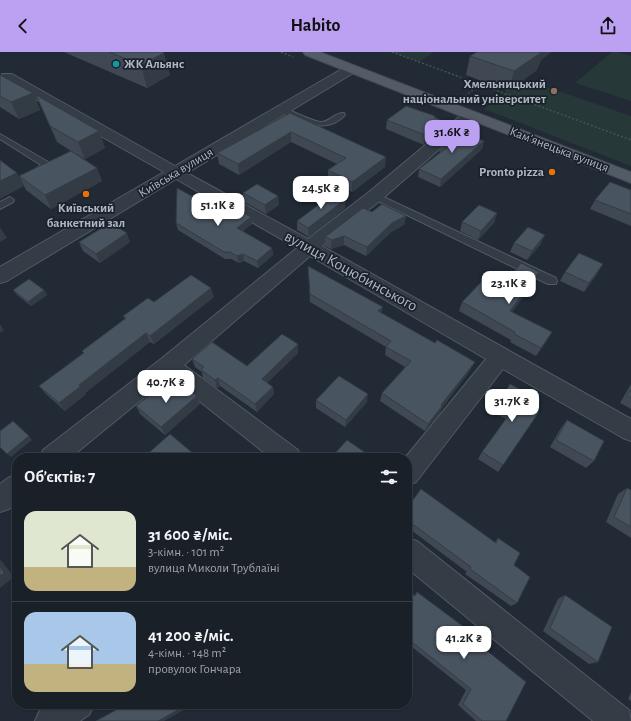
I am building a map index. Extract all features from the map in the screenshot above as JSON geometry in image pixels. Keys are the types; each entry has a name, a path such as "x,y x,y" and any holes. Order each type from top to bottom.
{"main road":[{"name":"Камʼянецька вулиця","path":"309,52 631,178"}],"street":[{"name":"Київська вулиця","path":"0,276 351,68"},
{"name":"вулиця Коцюбинського","path":"4,77 309,247 631,431"},
{"path":"58,453 169,365 309,247 375,196 470,115"},
{"path":"412,468 501,356"},
{"path":"169,365 282,453"},
{"path":"0,500 12,490"},
{"path":"412,555 618,721"},
{"path":"51,721 70,709"}],"lane":[{"path":"282,110 320,124 331,122 341,115"},
{"path":"0,136 47,166 28,175"},
{"path":"375,196 552,281"},
{"path":"0,206 10,200"}],"path":[{"path":"392,52 631,140"},
{"path":"460,100 480,84"}],"shaded area":[{"path":"392,52 434,52 419,62"},
{"path":"612,52 618,52 631,56 631,101 575,83"},
{"path":"524,79 631,116 631,166 484,109"}],"building":[{"path":"109,52 163,52 164,53 141,65"},
{"path":"477,52 542,52 514,71 470,56"},
{"path":"0,75 33,93 11,102 0,96"},
{"path":"36,95 99,131 78,142 50,126"},
{"path":"406,106 435,116 434,117 441,120 438,122 441,123 425,135 387,120"},
{"path":"290,113 386,157 352,182 328,170 346,158 291,132 238,164 217,153"},
{"path":"456,130 484,141 441,179 419,169 449,146 441,143"},
{"path":"71,151 97,168 45,195 19,176"},
{"path":"0,160 17,173 0,181"},
{"path":"610,182 631,190 631,214 595,200"},
{"path":"257,184 278,196 265,205 243,193"},
{"path":"177,188 219,211 229,205 251,217 237,228 272,248 257,261 243,254 237,256 230,252 224,252 176,223"},
{"path":"334,193 346,199 308,228 297,221"},
{"path":"382,204 406,216 392,223 367,247 344,236 332,240 325,237 363,208 372,212"},
{"path":"479,205 497,213 481,231 462,222"},
{"path":"110,223 127,233 96,254 79,242"},
{"path":"528,227 545,235 532,251 514,243"},
{"path":"579,253 603,264 589,283 565,272"},
{"path":"521,263 539,272 510,311 552,332 541,348 514,334 515,332 462,302 484,279 501,288"},
{"path":"308,266 383,307 378,311 435,343 437,340 475,362 428,424 382,393 411,361 386,347 391,341 310,294"},
{"path":"191,275 211,288 150,336 146,333 79,385 81,386 59,403 39,386 84,353 82,351 126,318 123,316 148,298 154,302"},
{"path":"29,279 44,290 28,302 13,290"},
{"path":"282,334 298,344 262,379 273,387 255,404 218,378 215,380 201,370 204,367 192,359 212,342 247,366"},
{"path":"339,376 368,394 346,420 316,400"},
{"path":"163,384 174,393 183,385 197,396 161,427 136,406"},
{"path":"510,384 540,400 534,409 539,412 503,465 482,452 511,412 497,404"},
{"path":"631,389 631,398 627,396"},
{"path":"567,420 604,441 594,461 556,440"},
{"path":"13,421 29,436 7,454 0,447 0,431"},
{"path":"170,434 193,453 149,453"},
{"path":"347,440 366,453 335,453"},
{"path":"627,488 631,490 631,527 614,517"},
{"path":"421,489 496,543 498,538 520,553 514,565 530,577 517,603 470,569 471,567 412,524 412,501"},
{"path":"0,566 4,573 0,576"},
{"path":"417,592 472,633 470,637 526,682 506,721 482,721 463,704 471,689 412,642 412,593 415,596"},
{"path":"565,595 612,627 598,662 550,628"},
{"path":"118,709 180,709 158,721 96,721"}],"place":[{"name":"ЖК Альянс","path":"116,64"},
{"name":"Хмельницький національний університет","path":"554,91"},
{"name":"Pronto pizza","path":"552,172"},
{"name":"Київський банкетний зал","path":"86,194"}]}
